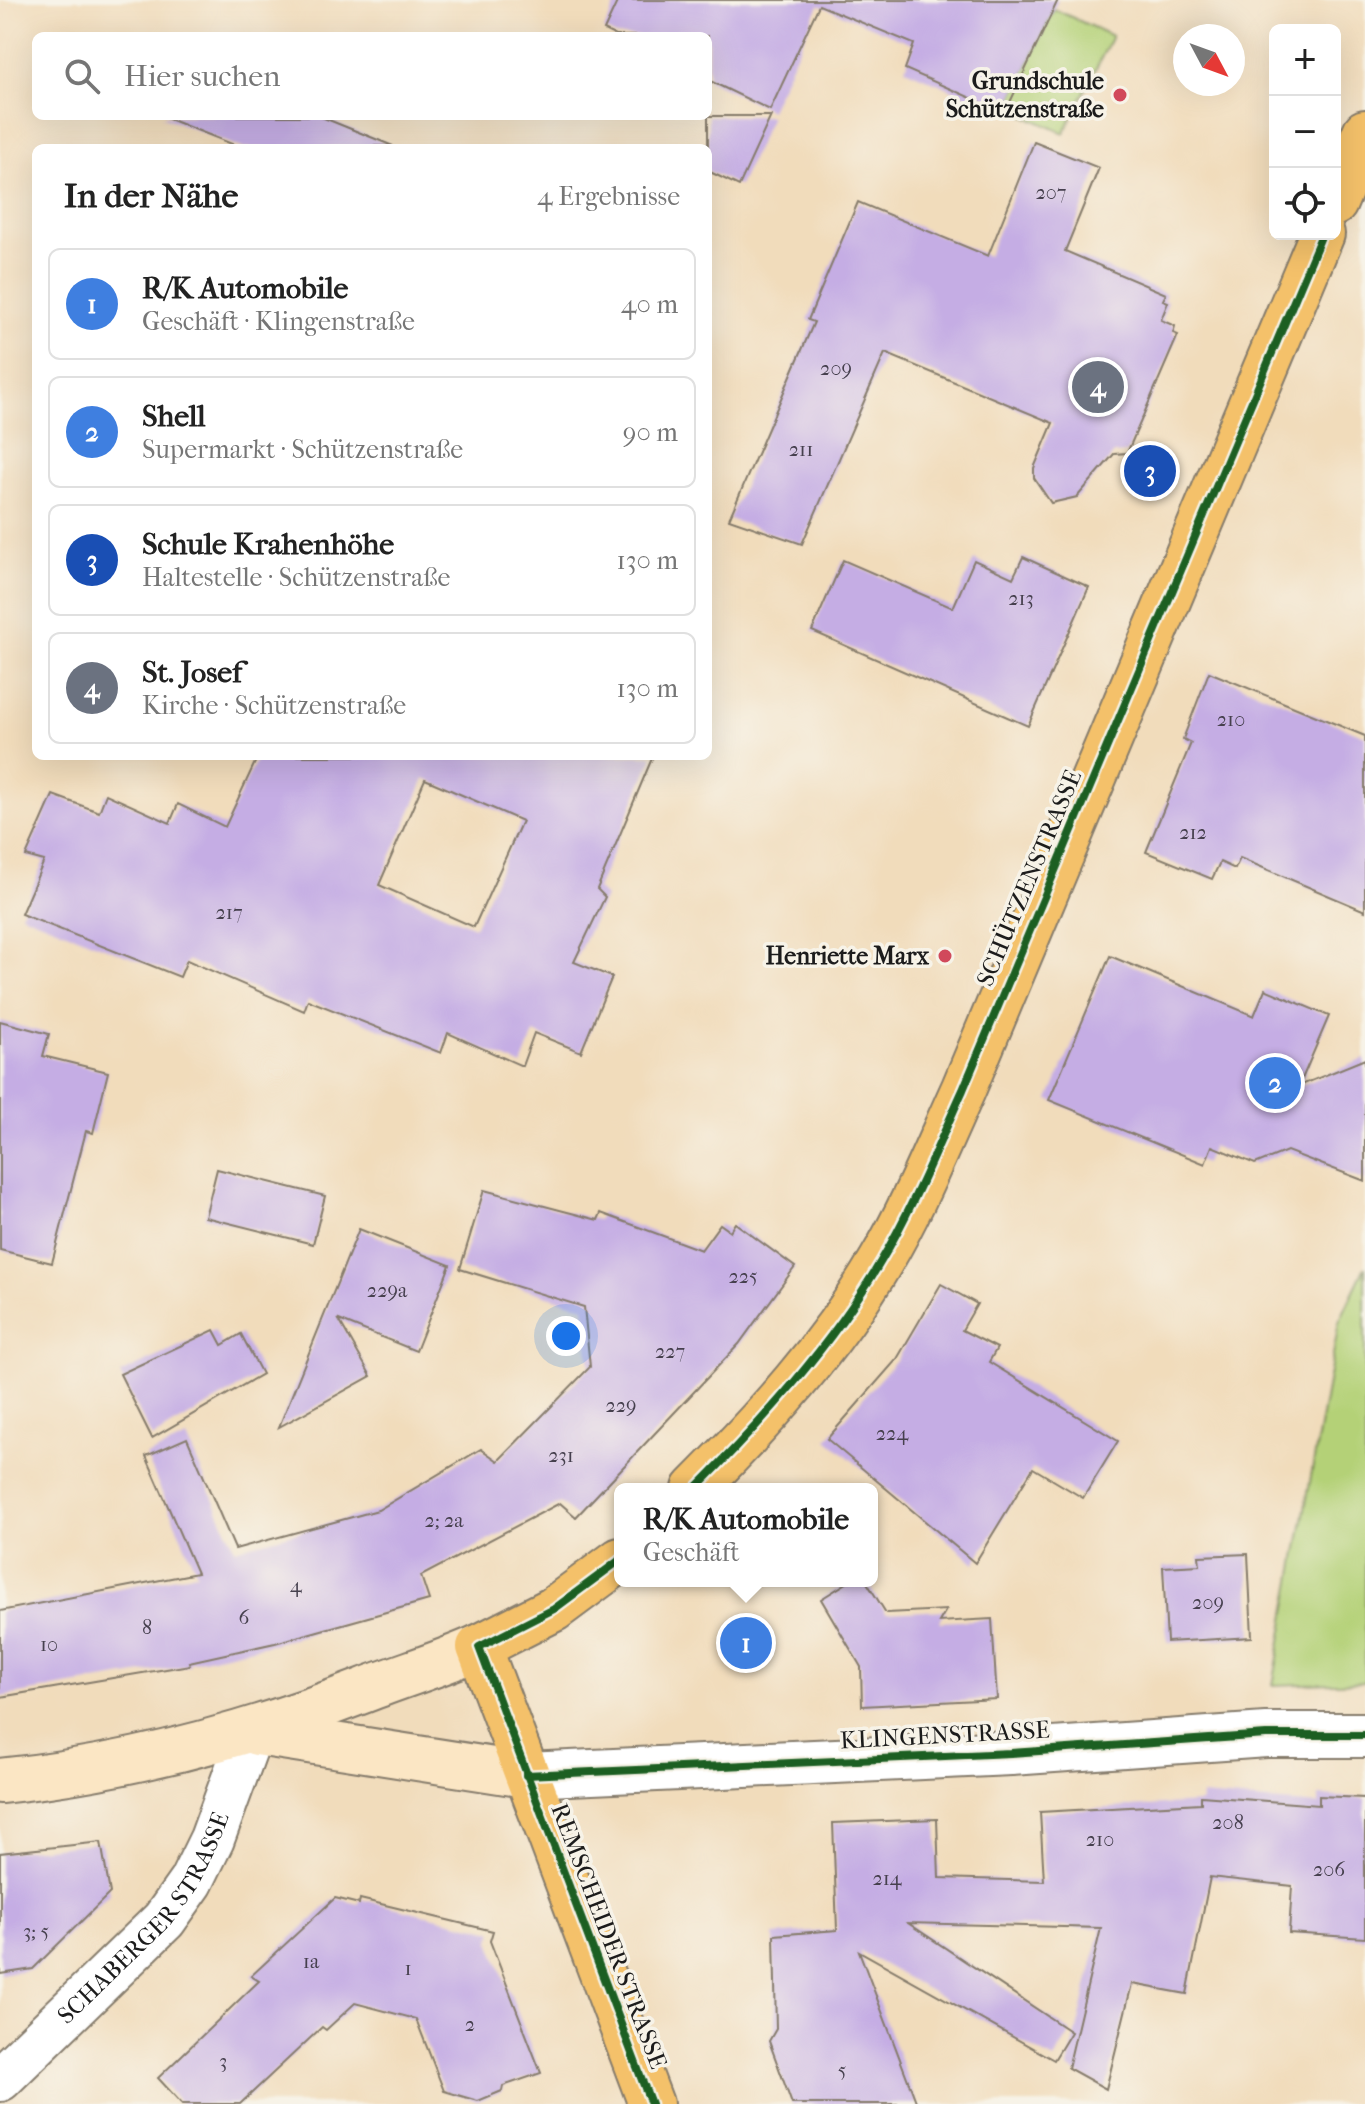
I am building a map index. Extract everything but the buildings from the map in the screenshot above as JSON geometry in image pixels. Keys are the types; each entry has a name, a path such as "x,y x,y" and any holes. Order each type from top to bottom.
{"main road":[{"path":"1341,189 1365,132"},
{"name":"SCHÜTZENSTRASSE","path":"700,1483 827,1343 881,1261 902,1222 963,1090 1319,240"},
{"path":"0,1781 93,1769 251,1732 479,1647 554,1609 614,1564"},
{"name":"REMSCHEIDER STRASSE","path":"479,1647 651,2104"},
{"path":"251,1732 526,1775"}],"street":[{"name":"SCHABERGER STRASSE","path":"0,2079 164,1920 191,1882 212,1839 251,1732"},
{"name":"KLINGENSTRASSE","path":"526,1775 997,1754 1266,1735 1365,1735"}],"green space":[{"path":"1054,9 1112,36 1064,133 1007,108"},
{"path":"1365,1267 1365,1682 1273,1685 1339,1322"}],"cycle path":[{"path":"701,1483 771,1409 841,1323 904,1220 963,1090 1319,240"},
{"path":"614,1564 554,1609 479,1647 651,2104"},
{"path":"526,1775 1011,1753 1266,1735 1365,1735"}],"place":[{"name":"Grundschule Schützenstraße","path":"1120,95"},
{"name":"St. Josef","path":"1098,387"},
{"name":"Schule Krahenhöhe","path":"1150,471"},
{"name":"Henriette Marx","path":"945,956"},
{"name":"Shell","path":"1275,1083"},
{"name":"R/K Automobile","path":"746,1643"}]}
